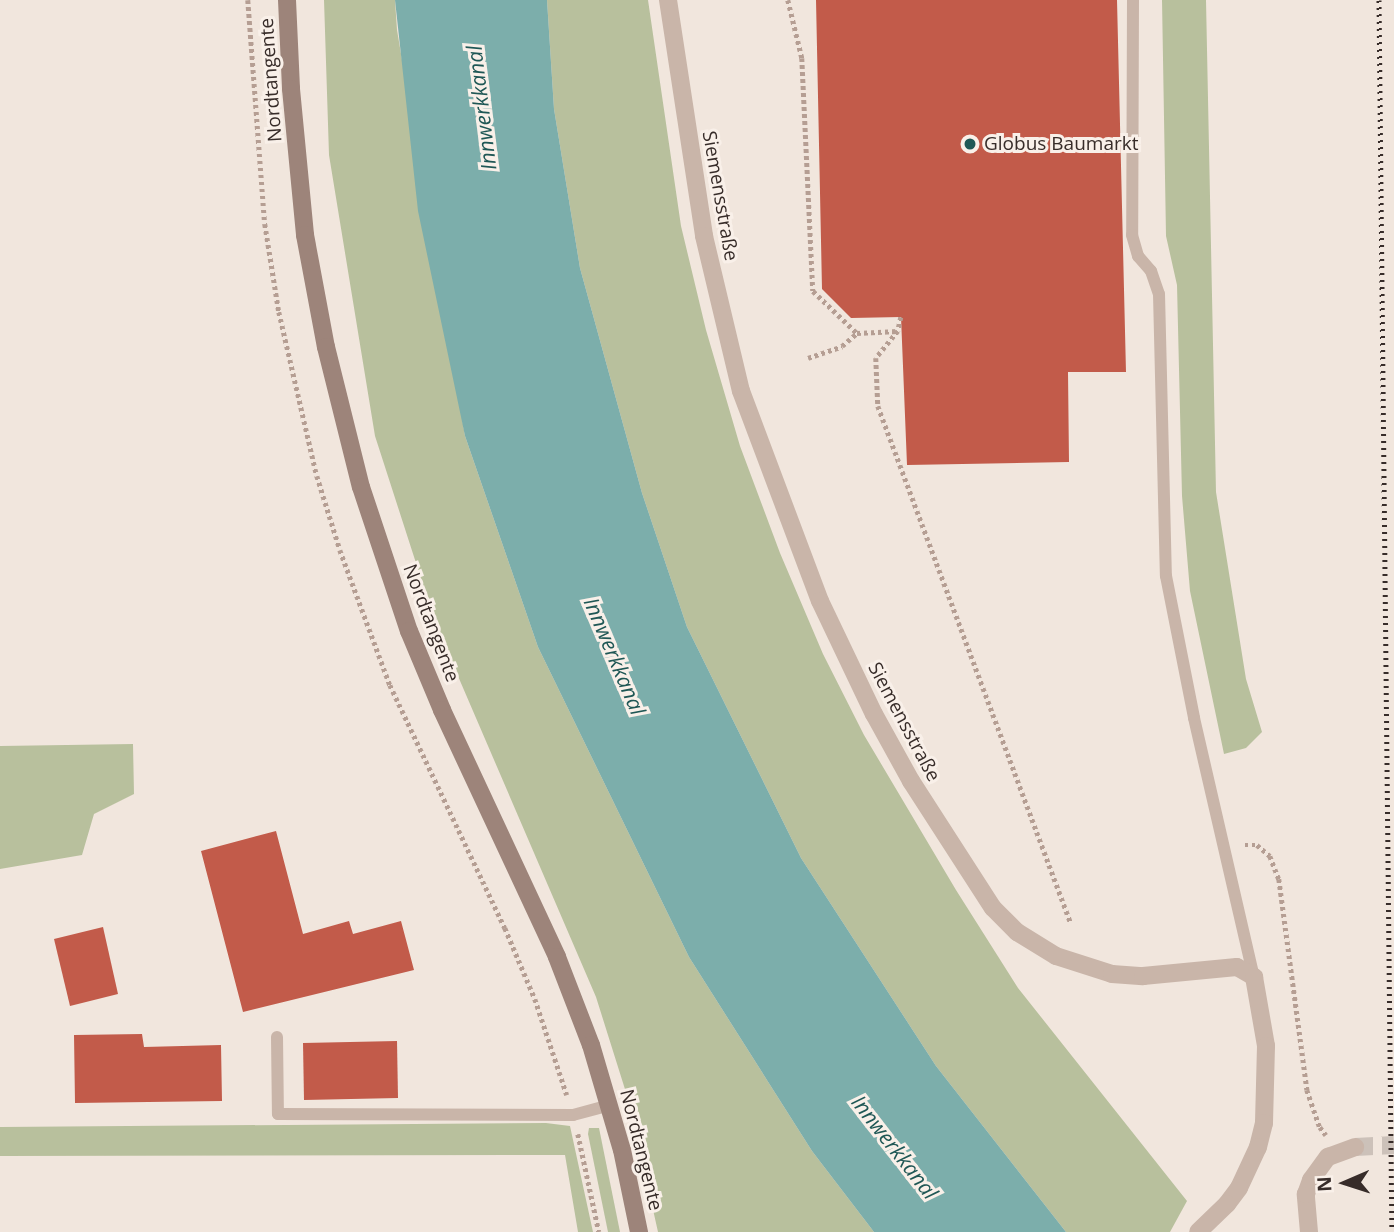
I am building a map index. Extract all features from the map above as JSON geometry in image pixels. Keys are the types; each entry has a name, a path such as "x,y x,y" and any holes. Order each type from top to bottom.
{"main road":[{"name":"Nordtangente","path":"287,0 291,89 305,235 326,347 361,487 409,631 442,710 557,957 591,1045 610,1105 639,1232"}],"street":[{"name":"Siemensstraße","path":"668,0 704,236 741,391 777,493 820,601 874,714 911,781 993,908 1017,932 1056,956 1112,974 1143,976 1237,967 1254,976"},
{"path":"1198,1232 1227,1204 1239,1188 1258,1147 1264,1124 1266,1046 1254,976"},
{"path":"1309,1232 1306,1194 1311,1180 1320,1166 1347,1149"}],"lane":[{"path":"1133,0 1132,235 1138,256 1151,271 1159,294 1163,547 1194,718 1254,976"},
{"path":"277,1037 278,1114 573,1115 610,1105"}],"path":[{"path":"788,0 802,58 813,291 857,333"},
{"path":"901,317 898,331 876,358 878,406 1069,921"},
{"path":"808,358 842,346 857,333 898,331"},
{"path":"1223,844 1257,845 1270,856 1279,879 1307,1090 1320,1127 1347,1149"}],"green space":[{"path":"324,0 395,0 397,30 465,436 538,647 689,957 812,1151 874,1232 658,1232 629,1102 596,997 436,625 375,436 329,155"},
{"path":"547,0 648,0 681,226 706,330 740,446 780,553 823,654 864,735 956,890 1018,988 1187,1201 1170,1232 1066,1232 936,1066 801,858 687,627 642,493 580,268 554,109"},
{"path":"1162,0 1206,0 1216,492 1246,679 1262,732 1246,748 1224,754 1190,591 1182,496 1177,285 1166,236"},
{"path":"133,744 134,794 94,814 82,855 0,869 0,746"},
{"path":"546,1123 570,1126 593,1232 578,1232 565,1155 0,1156 0,1127"},
{"path":"589,1128 599,1128 620,1232 608,1232"}],"water":[{"name":"Innwerkkanal","path":"395,0 547,0 554,109 580,268 642,493 687,627 801,858 936,1066 1066,1232 874,1232 812,1151 689,957 538,647 465,436 418,211"}],"building":[{"name":"Globus Baumarkt","path":"816,0 1117,0 1126,372 1068,372 1069,462 907,465 901,317 851,318 822,289"},
{"path":"276,831 303,934 349,921 353,934 401,921 414,970 243,1012 201,851"},
{"path":"103,927 118,994 70,1006 54,939"},
{"path":"142,1034 144,1047 221,1045 222,1101 75,1103 74,1035"},
{"path":"397,1041 398,1098 304,1100 303,1043"}],"tunnel":[{"path":"1355,1147 1394,1145"}],"railway":[{"path":"1379,0 1392,1232"}],"place":[{"name":"Globus Baumarkt","path":"970,144"}]}
